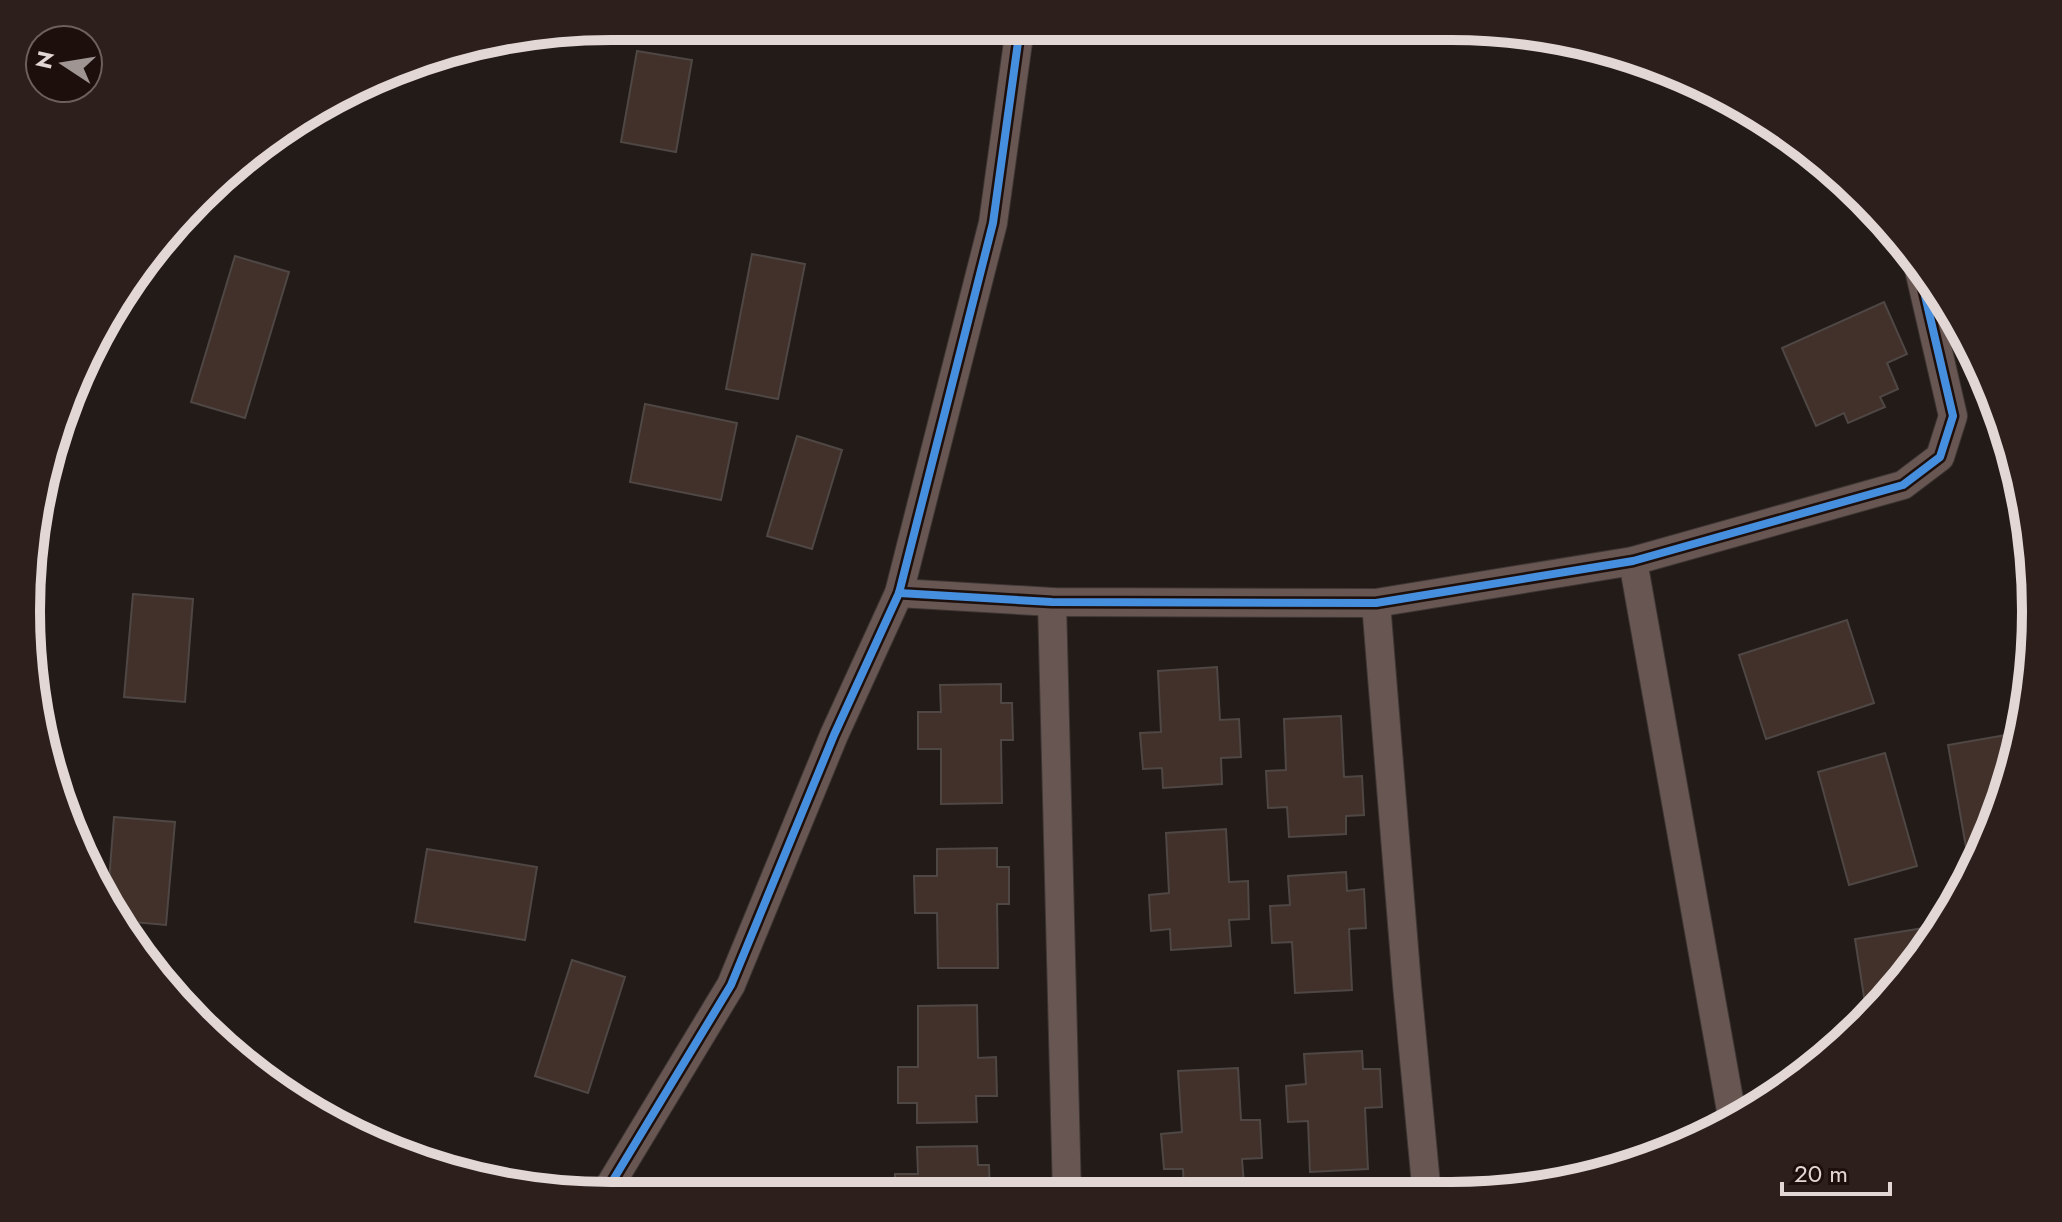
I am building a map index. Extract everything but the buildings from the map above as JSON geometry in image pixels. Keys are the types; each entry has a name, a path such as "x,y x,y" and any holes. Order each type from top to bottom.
{"street":[{"path":"619,1182 731,985 834,735 899,593 993,223 1016,40"},
{"path":"899,593 1052,602 1376,603 1633,561 1903,485 1940,457 1953,416 1924,291"},
{"path":"1633,561 1731,1109"},
{"path":"1052,602 1067,1182"},
{"path":"1376,603 1426,1182"}],"cycle path":[{"path":"612,1182 731,985 834,735 899,593 993,223 1018,40"},
{"path":"899,593 1052,602 1376,603 1633,561 1903,485 1940,457 1953,416 1924,291"}]}
